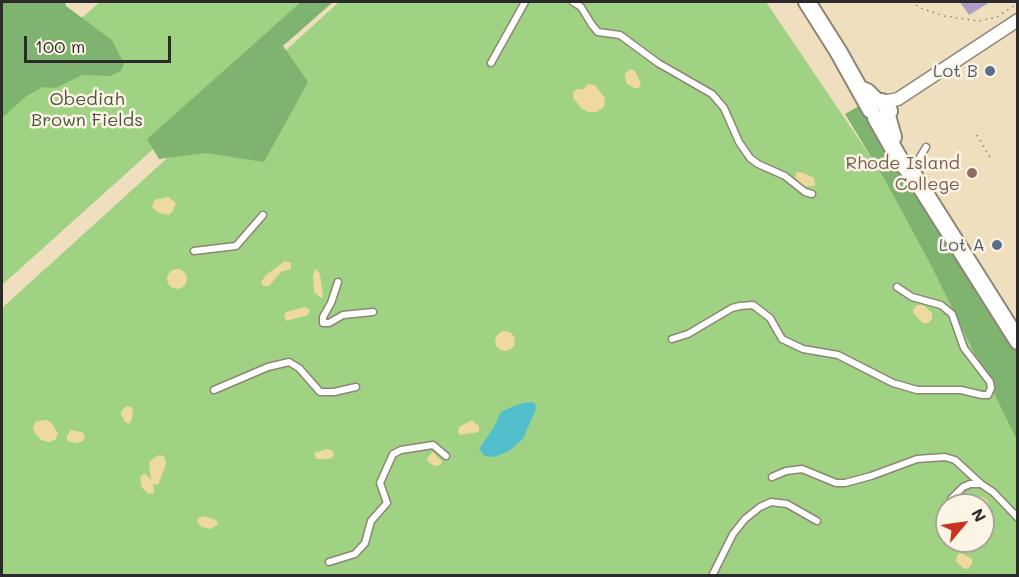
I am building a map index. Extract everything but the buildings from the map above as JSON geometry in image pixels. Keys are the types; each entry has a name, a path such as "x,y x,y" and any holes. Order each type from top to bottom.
{"street":[{"path":"807,2 861,90 883,109 901,162 911,171 1017,341"},
{"path":"883,109 1017,20"}],"lane":[{"path":"491,63 525,2"},
{"path":"573,2 581,6 598,33 620,35 658,63 712,94 724,108 739,142 754,161 780,173 805,192 812,194"},
{"path":"911,171 926,147"},
{"path":"194,251 236,246 263,215"},
{"path":"338,282 329,307 322,317 323,322 328,323 343,315 373,312"},
{"path":"672,339 688,334 732,308 753,305 770,318 782,339 802,349 838,355 893,383 917,390 961,390 982,395 988,394 991,388 990,382 964,348 952,314 940,305 912,297 897,287"},
{"path":"214,390 278,363 289,362 299,368 320,392 327,393 357,387"},
{"path":"329,562 355,554 366,543 370,520 387,503 380,483 393,454 428,444 437,447 446,456"},
{"path":"772,477 794,469 802,469 836,483 845,483 916,459 945,457 955,459 981,484 993,492 1017,518"},
{"path":"957,493 970,484 981,484"},
{"path":"712,576 733,534 745,519 760,507 771,502 788,504 817,521"}],"path":[{"path":"911,2 944,16 979,21 998,17 1017,3"},
{"path":"977,135 991,159"}],"green space":[{"path":"2,2 65,2 66,6 112,40 124,64 121,71 110,76 82,75 56,88 43,87 25,97 2,118"},
{"name":"Obediah Brown Fields","path":"100,2 317,2 2,285 2,86"},
{"path":"301,2 333,2 283,46 308,82 264,162 206,153 159,159 147,139"},
{"path":"339,2 766,2 1017,373 1017,575 2,575 2,308"},
{"path":"862,104 1017,341 1017,440 931,265 885,180 845,114"}],"sand":[{"path":"630,69 635,71 641,83 639,88 626,83 625,74"},
{"path":"588,84 595,85 605,98 604,107 597,112 582,109 573,98 573,92 584,89"},
{"path":"797,172 814,178 815,186 803,186 795,177"},
{"path":"168,197 176,203 169,215 159,213 152,207 154,200"},
{"path":"285,261 291,263 291,269 281,272 269,286 263,286 261,282 266,275"},
{"path":"173,269 181,269 187,275 187,283 181,289 173,289 167,283 167,275"},
{"path":"316,269 320,274 323,296 321,298 314,292 313,274"},
{"path":"917,305 923,305 932,313 932,319 928,323 923,323 914,314 913,310"},
{"path":"305,307 310,310 308,315 286,321 284,316 286,312"},
{"path":"505,331 512,334 515,341 512,348 505,351 498,348 495,341 498,334"},
{"path":"127,406 133,410 129,424 125,422 121,414"},
{"path":"472,420 479,426 479,432 460,435 459,427"},
{"path":"36,421 51,422 58,434 55,440 49,442 41,440 33,427"},
{"path":"71,430 82,432 85,436 83,441 77,443 67,441"},
{"path":"327,449 332,450 333,457 316,459 314,453"},
{"path":"433,452 442,461 441,465 435,466 428,462 427,458"},
{"path":"159,455 164,456 166,464 158,485 153,484 154,493 149,494 142,488 140,477 145,473 151,480 149,463"},
{"path":"203,516 216,520 218,523 210,529 201,527 197,521"},
{"path":"959,553 972,559 972,564 968,569 963,568 956,561"}],"water":[{"path":"529,402 535,403 536,409 523,439 509,451 494,457 485,456 479,449 501,412"}],"place":[{"name":"Lot B","path":"990,71"},
{"name":"Rhode Island College","path":"972,173"},
{"name":"Lot A","path":"997,245"}]}
